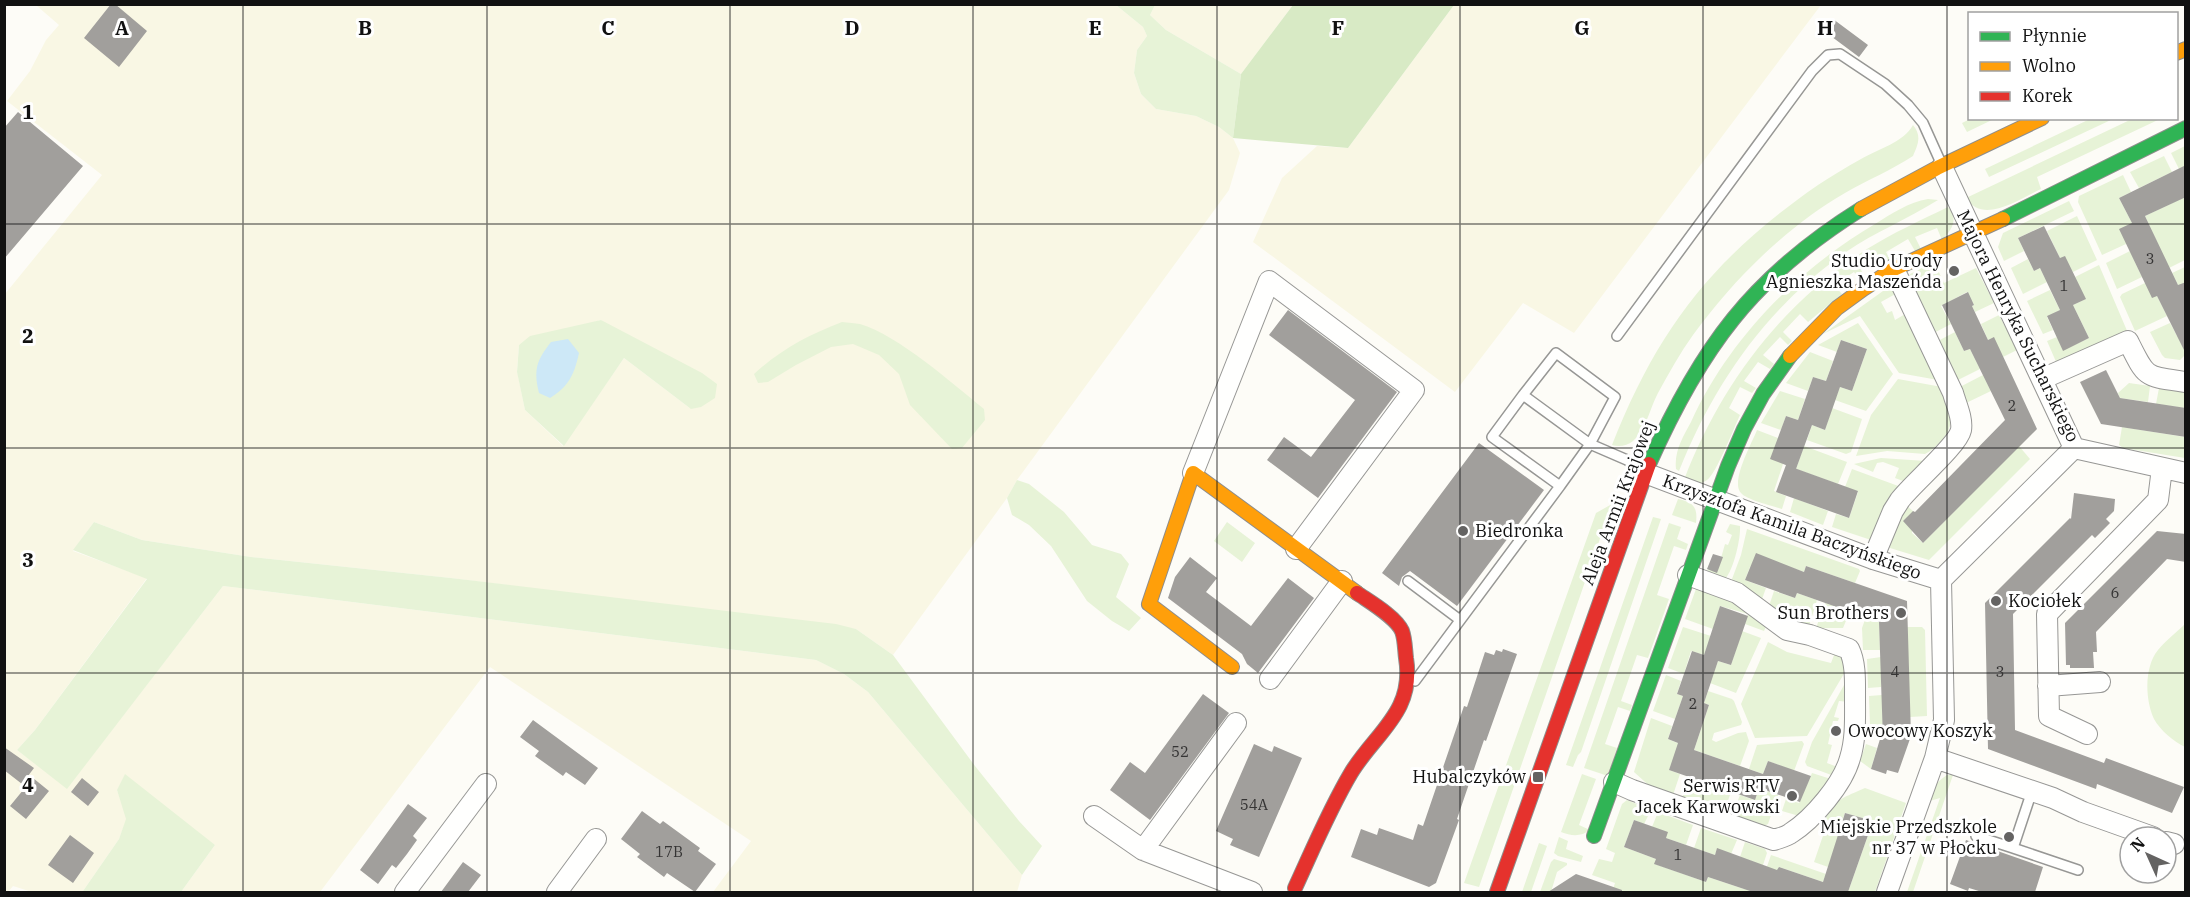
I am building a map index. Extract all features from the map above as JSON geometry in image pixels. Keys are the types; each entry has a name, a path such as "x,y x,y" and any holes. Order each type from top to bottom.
{"street":[{"name":"Aleja Armii Krajowej","path":"1497,892 1645,473 1668,420 1701,362 1732,319 1765,281 1839,222 1884,196 2038,120"},
{"path":"1594,836 1715,500 1744,429 1763,394 1796,348 1837,308 1894,269 1974,233 2186,128"},
{"name":"Majora Henryka Sucharskiego","path":"1942,167 2074,448 2186,473"},
{"path":"1873,559 1896,506 1909,489 1953,444 1961,428 1953,393 1894,269"},
{"path":"1232,667 1149,604 1193,472 1269,281 1414,390 1296,549"},
{"path":"2042,379 2128,341 2142,369 2151,377 2186,382"},
{"path":"1941,580 2074,448"},
{"path":"2087,734 2049,716 2048,614 2158,500 2162,468"},
{"path":"1193,472 1385,613 1402,631 1408,668 1407,692 1396,713 1352,771 1326,817 1298,891"},
{"name":"Krzysztofa Kamila Baczyńskiego","path":"1645,473 1873,559 1941,580 1944,720 1935,758 1887,892"},
{"path":"1614,782 1774,840 1790,834 1812,815 1841,780 1850,760 1855,735 1855,690 1853,656 1849,648 1787,630 1730,590 1688,575"},
{"path":"1270,679 1342,581"},
{"path":"2048,686 2100,682"},
{"path":"1143,850 1236,723"},
{"path":"1935,758 2121,825"},
{"path":"405,892 486,784"},
{"path":"1094,816 1143,850 1252,892"},
{"path":"557,892 596,839"}],"lane":[{"path":"1617,336 1812,71 1828,55 1840,54 1896,92 1929,133 1942,167"},
{"path":"1407,692 1560,486 1590,444 1615,397 1556,353 1492,437 1560,486"},
{"path":"1523,395 1590,444 1627,460 1645,473"},
{"path":"1408,581 1460,620"},
{"path":"2013,848 2032,791"},
{"path":"1976,836 2078,870"}],"shaded area":[{"path":"1116,5 1143,27 1147,36 1137,50 1134,73 1141,94 1156,109 1196,116 1219,127 1233,138 1240,153 1229,190 1017,480 1007,498 893,655 856,629 451,578 251,557 142,540 94,522 73,551 147,578 35,730 17,750 67,788 223,586 816,660 844,674 868,692 1022,875 1017,892 713,892 751,841 490,667 320,892 181,892 215,845 117,790 127,818 119,839 83,891 32,892 13,886 5,892 5,294 102,175 7,101 30,71 46,40 59,25 37,6","holes":["601,320 691,409 624,358 563,446 525,410 517,371 519,345"]},
{"path":"1155,5 1293,5 1241,74 1166,30 1150,15"},
{"path":"1454,5 1821,5 1574,333 1523,303 1455,392 1253,242 1282,178 1317,146 1348,148"}],"green space":[{"path":"1116,5 1155,5 1150,15 1166,30 1241,74 1233,138 1219,127 1196,116 1156,109 1141,94 1134,73 1137,50 1147,36 1143,27"},
{"path":"1293,5 1454,5 1348,148 1233,138 1241,74"},
{"path":"1968,120 1992,120 1967,132 1962,123"},
{"path":"2088,120 2111,120 1989,177 1985,169"},
{"path":"2130,120 2158,120 2037,177 2041,189 2012,203 1991,210 1973,206 1966,198"},
{"path":"1913,125 1918,136 1918,144 1913,156 1823,207 1762,256 1726,294 1688,342 1658,393 1645,425 1637,436 1626,445 1612,445 1649,365 1670,330 1719,268 1781,212 1839,172 1897,141"},
{"path":"2185,146 2185,166 2179,169 2171,153"},
{"path":"2164,156 2172,172 2139,188 2130,172"},
{"path":"2123,175 2131,192 2119,198 2132,223 2126,244 2102,255 2078,202 2079,196"},
{"path":"2185,197 2185,260 2169,268 2145,216"},
{"path":"1928,199 1938,200 1846,252 1792,297 1768,322 1726,378 1709,407 1679,471 1676,469 1676,456 1680,444 1707,392 1745,335 1768,309 1793,285 1846,242 1900,209"},
{"path":"2069,201 2074,211 2018,238 2024,251 2004,261 1998,247 2003,233"},
{"path":"1948,207 1954,220 1949,232 1942,240 1937,228 1915,237 1921,249 1915,251 1908,239 1886,252 1892,263 1887,266 1880,256 1860,268 1866,279 1861,282 1854,272 1834,285 1842,294 1808,322 1800,314 1783,332 1792,341 1788,345 1780,337 1763,355 1774,364 1770,369 1758,362 1744,381 1756,388 1752,393 1740,387 1729,408 1740,415 1711,476 1704,482 1698,483 1684,480 1699,445 1735,380 1781,321 1807,295 1867,249"},
{"path":"2077,216 2097,260 2073,272 2060,258 2047,231"},
{"path":"2130,251 2142,277 2117,289 2106,263"},
{"path":"2028,259 2034,271 2040,268 2047,282 2023,294 2011,268"},
{"path":"1934,262 1944,283 1976,268 1994,303 1975,312 1967,292 1941,306 1951,324 1930,335 1907,286 1910,274"},
{"path":"2099,265 2128,333 2057,364 2047,341 2057,337 2063,350 2089,338 2073,305 2085,299 2075,277"},
{"path":"2185,267 2185,288 2178,285 2172,273"},
{"path":"2145,283 2157,296 2167,316 2135,331 2120,297"},
{"path":"1897,286 1899,292 1881,302 1887,313 1892,311 1895,320 1907,313 1938,380 1899,373 1860,316 1823,334 1883,291"},
{"path":"2050,290 2060,310 2047,317 2053,330 2043,334 2027,301"},
{"path":"1999,315 2017,350 2003,357 1993,338 1988,340 1981,324"},
{"path":"601,320 702,373 717,384 715,398 701,407 691,409 624,358 564,446 525,410 517,372 519,345 530,336"},
{"path":"842,322 860,324 891,338 925,361 984,409 985,420 962,448 952,449 910,405 899,374 879,355 853,344 831,347 768,382 758,383 754,374 784,350"},
{"path":"1858,323 1893,374 1866,411 1835,400 1840,387 1852,391 1867,349 1841,340 1837,352 1818,345"},
{"path":"2170,323 2177,336 2183,333 2185,339 2185,355 2180,360 2165,358 2150,332"},
{"path":"1955,332 1964,351 1970,349 1980,369 1952,383 1934,343"},
{"path":"1810,352 1833,361 1826,381 1813,377 1808,391 1786,383"},
{"path":"1983,375 1991,391 1964,404 1956,389"},
{"path":"1898,379 1942,387 1951,415 1946,434 1935,447 1925,454 1887,451 1856,456 1871,415"},
{"path":"2129,383 2150,386 2148,402 2120,398 2118,393"},
{"path":"2159,388 2185,392 2185,408 2156,404"},
{"path":"1780,391 1805,399 1798,420 1786,416 1781,430 1761,423"},
{"path":"1832,408 1862,419 1851,452 1846,454 1807,440 1812,425 1825,430"},
{"path":"2122,427 2185,437 2185,458 2123,448 2119,445"},
{"path":"1757,430 1778,438 1783,464 1774,491 1786,496 1782,509 1749,498 1738,488 1740,472"},
{"path":"1804,446 1847,462 1838,484 1796,469"},
{"path":"2019,446 2030,459 1929,560 1890,548 1887,544 1906,505 1913,511 1912,533 1923,543"},
{"path":"1881,458 1926,461 1913,475 1903,481 1895,478 1899,468 1883,462 1877,463 1873,472 1854,464"},
{"path":"1852,469 1901,487 1874,541 1832,527 1836,514 1849,518 1858,492 1845,487"},
{"path":"1017,480 1029,484 1064,512 1092,545 1121,554 1129,564 1116,597 1141,618 1129,631 1087,601 1051,546 1029,525 1012,515 1007,498"},
{"path":"1794,498 1828,511 1823,525 1790,512"},
{"path":"1678,499 1693,506 1696,523 1672,515"},
{"path":"1612,504 1479,887 1464,883 1596,513"},
{"path":"1653,517 1661,519 1581,752 1573,767 1566,765"},
{"path":"94,522 142,540 251,557 451,578 836,624 856,629 893,655 975,766 1042,846 1022,875 868,692 844,674 816,660 223,586 67,789 17,750 35,730 147,579 73,550"},
{"path":"1227,522 1255,543 1242,562 1214,541"},
{"path":"1669,523 1681,527 1677,539 1688,544 1686,550 1674,546 1657,595 1669,599 1648,658 1637,655 1621,701 1632,705 1630,711 1618,707 1605,744 1617,748 1608,776 1584,768"},
{"path":"1730,524 1740,526 1739,539 1733,564 1723,581 1706,574 1708,569 1717,572 1725,544 1728,545 1732,535 1726,532"},
{"path":"1747,529 1859,569 1855,583 1806,566 1804,572 1769,560 1750,567 1745,580 1766,588 1761,602 1734,584 1732,579"},
{"path":"1696,589 1729,597 1767,624 1764,631 1745,624 1748,614 1720,606 1713,629 1685,619"},
{"path":"1774,591 1795,598 1797,593 1817,600 1808,629 1797,627 1768,609"},
{"path":"1825,603 1850,611 1843,628 1816,628"},
{"path":"1866,617 1879,622 1880,650 1863,650 1862,628"},
{"path":"2185,624 2185,747 2168,735 2154,719 2147,684 2153,657 2164,643"},
{"path":"1683,627 1711,636 1704,655 1691,651 1684,674 1668,668"},
{"path":"1907,627 1922,627 1925,630 1927,716 1910,717"},
{"path":"1742,631 1761,638 1736,693 1710,683 1718,661 1731,665"},
{"path":"1768,642 1787,652 1831,663 1836,650 1848,667 1807,736 1755,738 1741,704"},
{"path":"1881,657 1881,687 1868,688 1867,659"},
{"path":"1666,675 1681,681 1677,694 1683,696 1675,719 1653,711"},
{"path":"1848,678 1850,702 1839,701 1834,717 1839,718 1838,721 1833,721 1828,744 1832,745 1827,763 1840,768 1834,776 1807,766 1805,762 1812,742"},
{"path":"1708,691 1734,701 1741,725 1714,733 1712,740 1716,742 1746,732 1749,741 1740,766 1694,750 1709,705 1704,703"},
{"path":"1882,695 1883,732 1880,739 1869,736 1869,696"},
{"path":"1651,718 1672,726 1668,739 1680,744 1669,770 1680,774 1673,795 1654,790 1634,772"},
{"path":"1802,741 1804,744 1794,771 1768,761 1763,774 1749,769 1757,745"},
{"path":"1866,744 1877,748 1871,769 1860,761"},
{"path":"1812,773 1831,779 1799,816 1782,811 1786,799 1799,803"},
{"path":"125,774 215,845 181,892 68,892 83,891 119,839 126,819 117,790"},
{"path":"1582,774 1596,779 1579,825 1590,830 1580,835 1561,832"},
{"path":"1947,775 1953,775 1913,892 1907,892 1940,798 1926,802 1934,787"},
{"path":"1689,777 1731,792 1724,812 1682,798"},
{"path":"1759,788 1778,795 1768,824 1760,828 1731,818 1740,795 1754,800"},
{"path":"1865,788 1906,803 1875,892 1848,892 1873,821 1845,813 1840,826 1825,821 1836,803"},
{"path":"1627,800 1651,810 1644,824 1634,820 1624,847 1656,859 1655,864 1706,882 1708,877 1744,889 1754,862 1740,857 1745,842 1765,849 1767,853 1754,892 1612,892 1615,883 1592,875 1599,859 1612,862 1615,853 1606,849 1622,804"},
{"path":"1658,812 1693,825 1686,845 1666,838 1652,827"},
{"path":"1826,827 1840,832 1828,867 1814,862"},
{"path":"1701,828 1737,840 1731,854 1717,849 1715,855 1694,848"},
{"path":"1559,837 1568,841 1566,849 1583,856 1581,862 1554,853"},
{"path":"1539,843 1547,846 1531,892 1522,892"},
{"path":"1771,855 1826,874 1823,882 1779,867 1770,892 1758,892"},
{"path":"1554,859 1567,863 1567,865 1557,872 1551,892 1540,892 1551,862"}],"water":[{"path":"568,339 579,353 575,368 562,389 550,398 539,393 536,371 542,354 551,342"}],"building":[{"path":"111,4 115,4 147,31 119,67 84,38"},
{"path":"1833,19 1868,45 1859,57 1824,31"},
{"path":"18,112 83,166 4,259 4,128"},
{"path":"2186,165 2186,197 2145,216 2178,285 2186,282 2186,354 2157,296 2152,298 2119,229 2132,223 2119,198"},
{"path":"2044,226 2060,258 2065,256 2086,299 2073,305 2089,338 2063,351 2047,316 2060,310 2040,268 2034,271 2018,238"},
{"path":"1968,292 1988,340 1994,337 2037,429 1923,543 1903,521 1913,511 1915,512 2005,420 1970,349 1964,351 1942,305"},
{"path":"1288,310 1397,392 1318,498 1267,460 1284,437 1311,457 1355,400 1269,335"},
{"path":"1841,340 1867,349 1852,391 1840,387 1825,430 1812,425 1796,469 1770,459 1786,416 1798,420 1813,377 1826,381"},
{"path":"2106,370 2120,398 2186,408 2186,437 2101,424 2080,382"},
{"name":"Biedronka","path":"1479,443 1544,490 1457,606 1410,571 1402,577 1399,586 1382,573"},
{"path":"1786,465 1858,491 1849,518 1776,492"},
{"path":"2074,493 2115,499 2114,511 2106,519 2110,523 2095,538 2092,535 2013,614 2015,730 2104,763 2106,758 2184,787 2172,813 2097,784 2096,789 1988,749 1985,603 2071,519"},
{"path":"2157,531 2186,534 2186,562 2167,559 2096,632 2097,652 2093,652 2094,668 2070,668 2070,665 2066,665 2065,623"},
{"path":"1756,553 1804,572 1806,566 1907,601 1911,736 1898,773 1887,770 1886,774 1871,769 1880,739 1883,740 1879,622 1797,593 1795,598 1745,580"},
{"path":"1713,554 1723,557 1717,573 1707,569"},
{"path":"1190,557 1217,578 1206,592 1251,626 1288,578 1314,598 1258,673 1247,664 1242,654 1168,598 1175,577"},
{"path":"1720,606 1748,616 1731,665 1718,661 1704,703 1709,705 1694,750 1763,774 1768,761 1811,776 1800,802 1759,788 1755,800 1669,770 1678,743 1668,739 1683,696 1677,694 1692,651 1704,655"},
{"path":"1503,649 1517,654 1486,741 1484,740 1436,883 1429,887 1351,857 1361,829 1377,835 1379,828 1413,840 1418,824 1423,826 1485,652 1494,655 1496,650 1502,652"},
{"path":"1203,694 1229,713 1150,820 1110,790 1130,762 1145,773"},
{"path":"533,720 598,768 585,785 566,772 563,776 535,756 539,751 520,737"},
{"path":"1254,744 1272,752 1274,746 1302,758 1259,857 1230,845 1233,839 1216,831"},
{"path":"4,747 34,768 22,784 4,770"},
{"path":"33,778 49,791 26,819 10,806"},
{"path":"82,778 99,792 88,806 71,792"},
{"path":"408,804 427,818 413,836 417,840 407,854 396,868 392,865 378,884 360,870"},
{"path":"642,811 660,824 663,821 700,848 698,851 716,864 695,892 667,873 664,877 637,857 640,854 621,839"},
{"path":"1845,813 1873,821 1848,892 1753,892 1708,877 1706,882 1654,864 1656,859 1624,847 1634,820 1668,832 1666,838 1715,855 1717,848 1777,870 1779,867 1823,882"},
{"path":"70,835 94,853 73,883 48,865"},
{"path":"1966,840 2043,867 2035,892 1982,892 1969,888 1968,891 1950,884"},
{"path":"463,862 481,875 468,892 441,892"},
{"path":"1576,874 1622,890 1622,892 1548,892"}],"traffic: fast":[{"path":"2003,219 2186,128"},
{"path":"1649,464 1688,385 1733,319 1759,289 1789,261 1861,209"},
{"path":"1594,836 1728,466 1763,394 1790,356"}],"traffic: slow":[{"path":"2178,52 2186,49"},
{"path":"1861,209 1937,168 2038,120"},
{"path":"1790,356 1837,308 1894,269 2003,219"},
{"path":"1232,667 1149,604 1193,473 1357,593"}],"traffic: jam":[{"path":"1497,892 1649,464"},
{"path":"1295,888 1343,787 1361,759 1391,721 1405,693 1407,677 1402,631 1389,615 1357,593"}],"place":[{"name":"Studio Urody Agnieszka Maszeńda","path":"1954,271"},
{"name":"Biedronka","path":"1463,531"},
{"name":"Kociołek","path":"1996,601"},
{"name":"Sun Brothers","path":"1901,613"},
{"name":"Owocowy Koszyk","path":"1836,731"},
{"name":"Hubalczyków","path":"1538,777"},
{"name":"Serwis RTV Jacek Karwowski","path":"1792,796"},
{"name":"Miejskie Przedszkole nr 37 w Płocku","path":"2009,837"}]}
